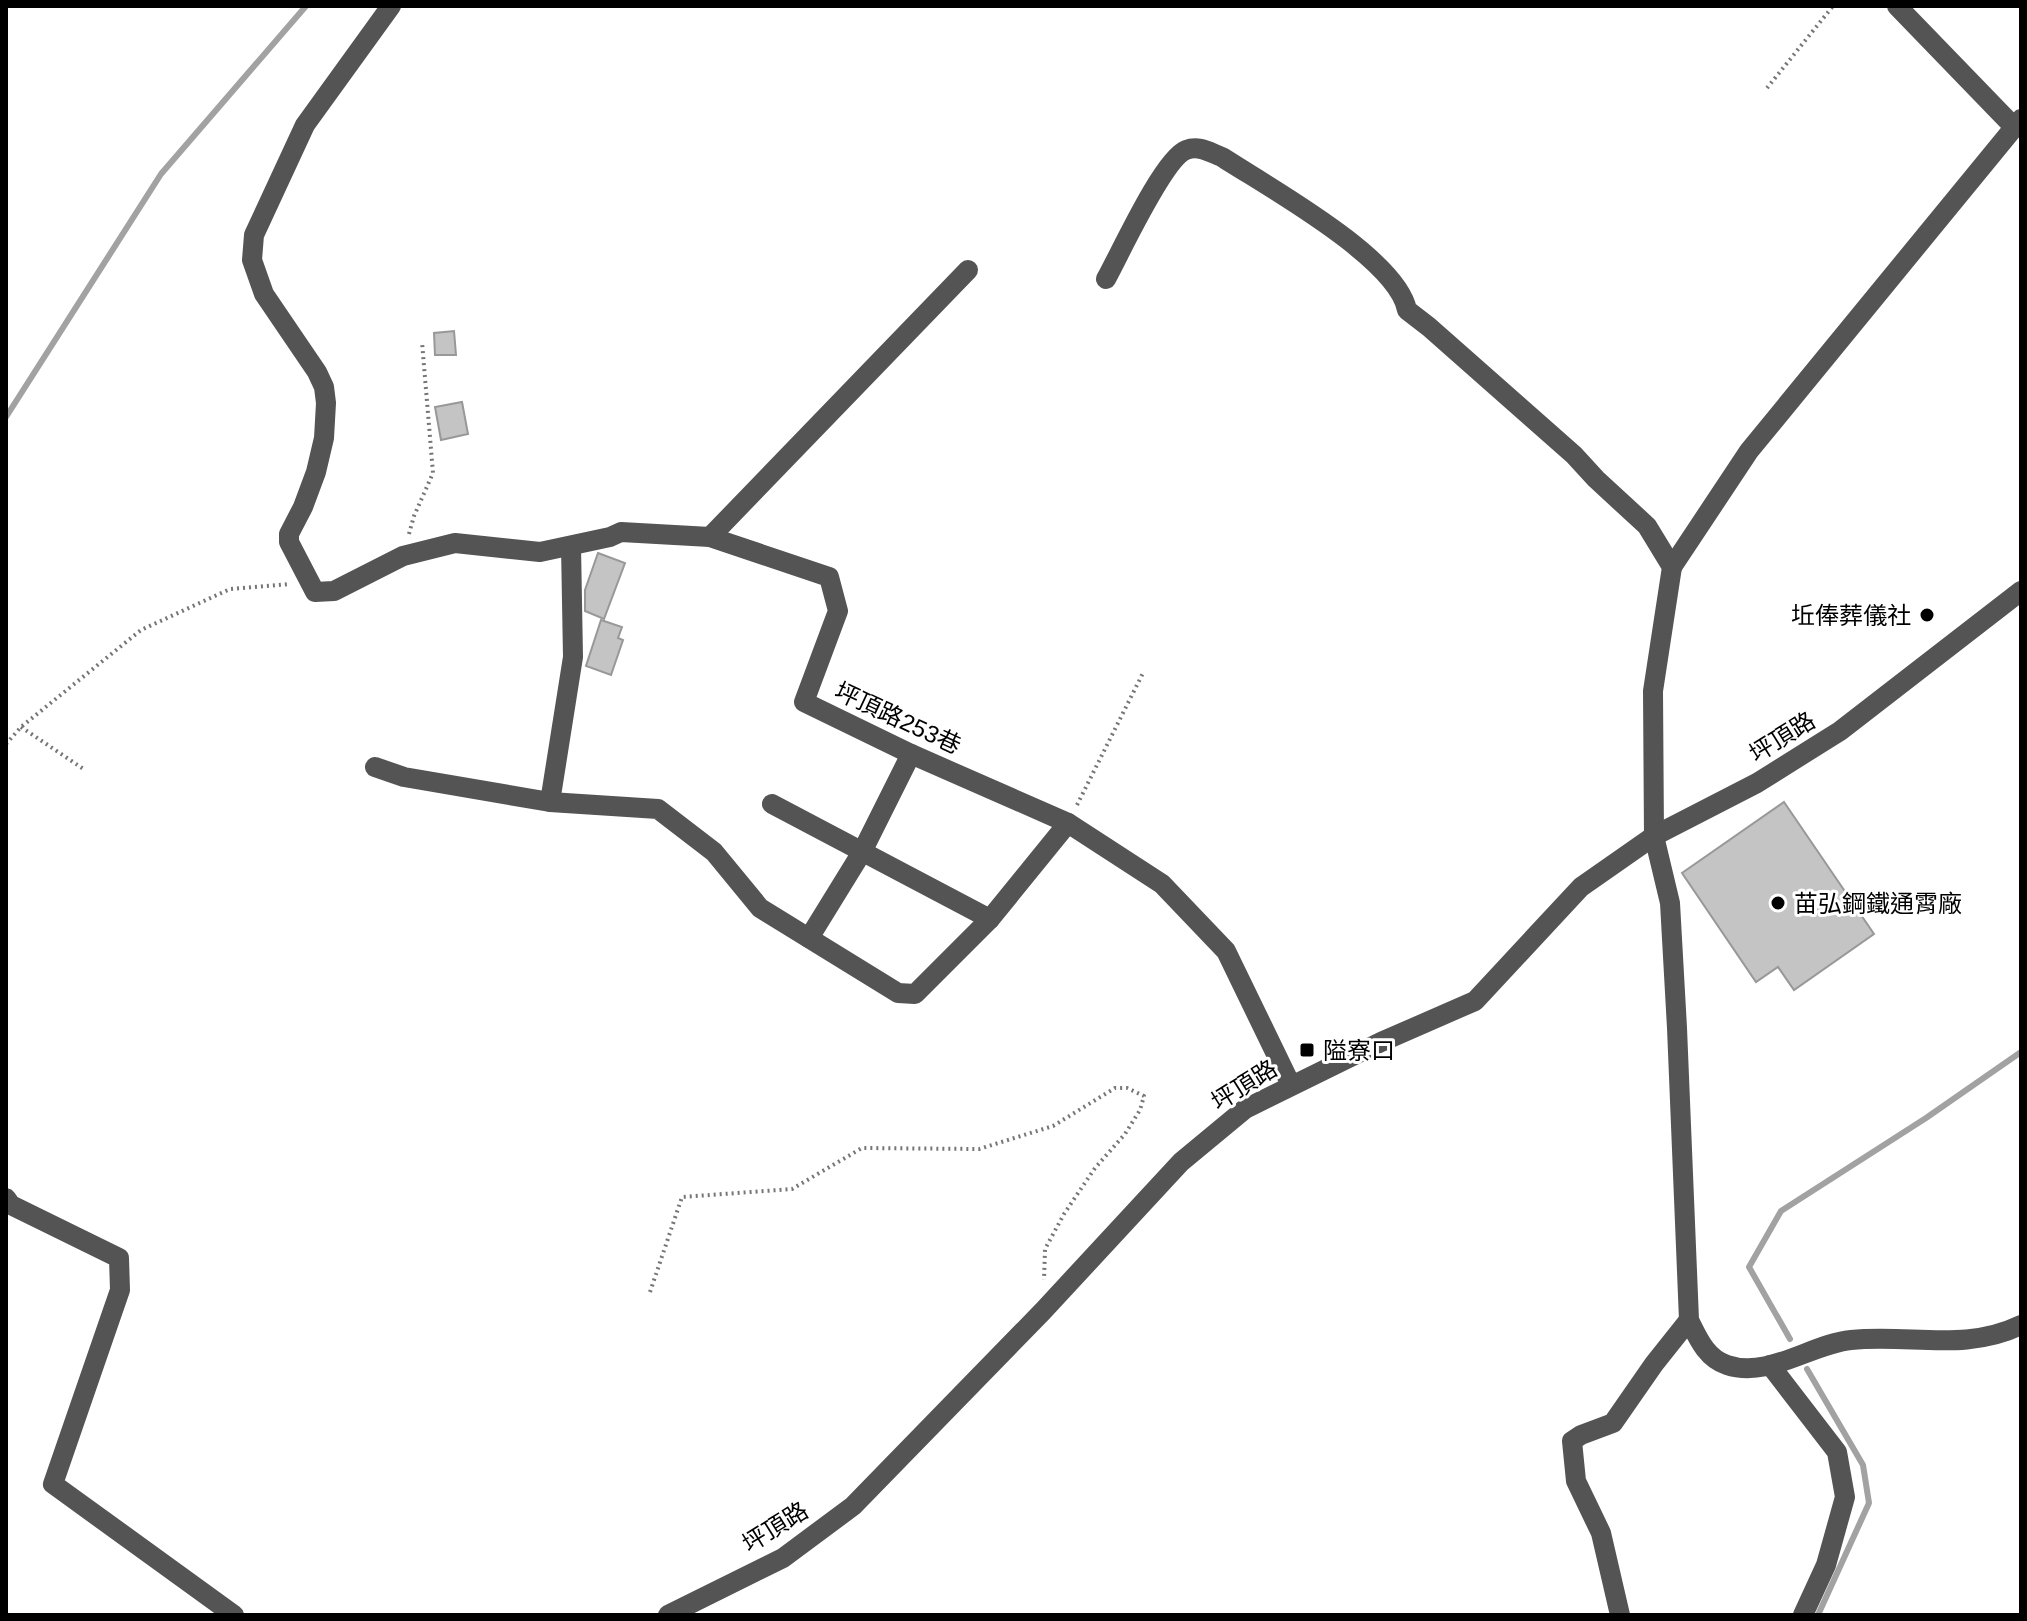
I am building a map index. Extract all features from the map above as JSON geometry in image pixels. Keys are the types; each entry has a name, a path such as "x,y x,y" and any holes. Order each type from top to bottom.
{"street":[{"path":"308,582 289,542 289,534 316,472 324,438 324,387 264,294 252,260 254,235 305,125 391,6"},
{"path":"1897,6 2018,124 1749,451 1672,567 1653,691 1654,836 1670,903 1689,1320 1710,1356 1726,1365 1745,1369 1770,1365 1822,1345 1852,1340 1985,1339 2021,1325"},
{"path":"1106,279 1166,168 1182,151 1197,147 1222,157 1361,249 1394,282 1404,297 1407,310 1563,445 1647,526 1672,567"},
{"path":"710,537 968,270"},
{"name":"坪頂路253巷","path":"308,582 315,592 334,591 403,556 455,543 540,552 621,532 710,537 829,577 838,611 804,702 911,754 1068,823 1162,884 1226,951 1291,1085"},
{"path":"550,802 573,657 571,546"},
{"name":"坪頂路","path":"668,1615 783,1558 853,1506 1043,1311 1181,1162 1245,1109 1381,1042 1475,1001 1581,887 1654,836 1757,783 1840,731 2021,591"},
{"path":"809,938 862,852 911,754"},
{"path":"375,767 404,777 550,802 658,809 714,852 760,908 898,993 915,994 990,919 1068,823"},
{"path":"772,804 990,919"},
{"path":"6,1198 11,1205 119,1258 120,1290 53,1484 234,1615"},
{"path":"1620,1615 1601,1533 1576,1481 1572,1441 1613,1423 1689,1320"},
{"path":"1770,1365 1837,1452 1845,1497 1826,1565 1803,1615"}],"path":[{"path":"1767,88 1833,6"},
{"path":"403,556 414,516 433,473 422,342"},
{"path":"6,744 21,727 141,630 230,589 308,582"},
{"path":"1068,823 1144,671"},
{"path":"21,727 85,770"},
{"path":"650,1292 682,1197 792,1189 862,1148 979,1149 1053,1126 1115,1088 1127,1088 1144,1096 1140,1110 1125,1134 1095,1168 1045,1249 1043,1311"}],"building":[{"path":"454,331 456,355 435,355 434,333"},
{"path":"462,402 468,434 441,440 435,407"},
{"path":"598,553 625,563 604,619 585,611 585,590"},
{"path":"601,620 622,627 618,638 623,640 611,675 586,666"},
{"name":"苗弘鋼鐵通霄廠","path":"1784,802 1874,934 1794,990 1778,967 1756,982 1682,873"}],"waterway":[{"path":"6,417 161,174 306,6"},
{"path":"1790,1339 1749,1267 1781,1211 1926,1118 2021,1052"},
{"path":"1807,1369 1863,1465 1869,1503 1818,1615"}],"place":[{"name":"坵俸葬儀社","path":"1927,615"},
{"name":"苗弘鋼鐵通霄廠","path":"1778,903"},
{"name":"隘寮口","path":"1307,1050"}]}
